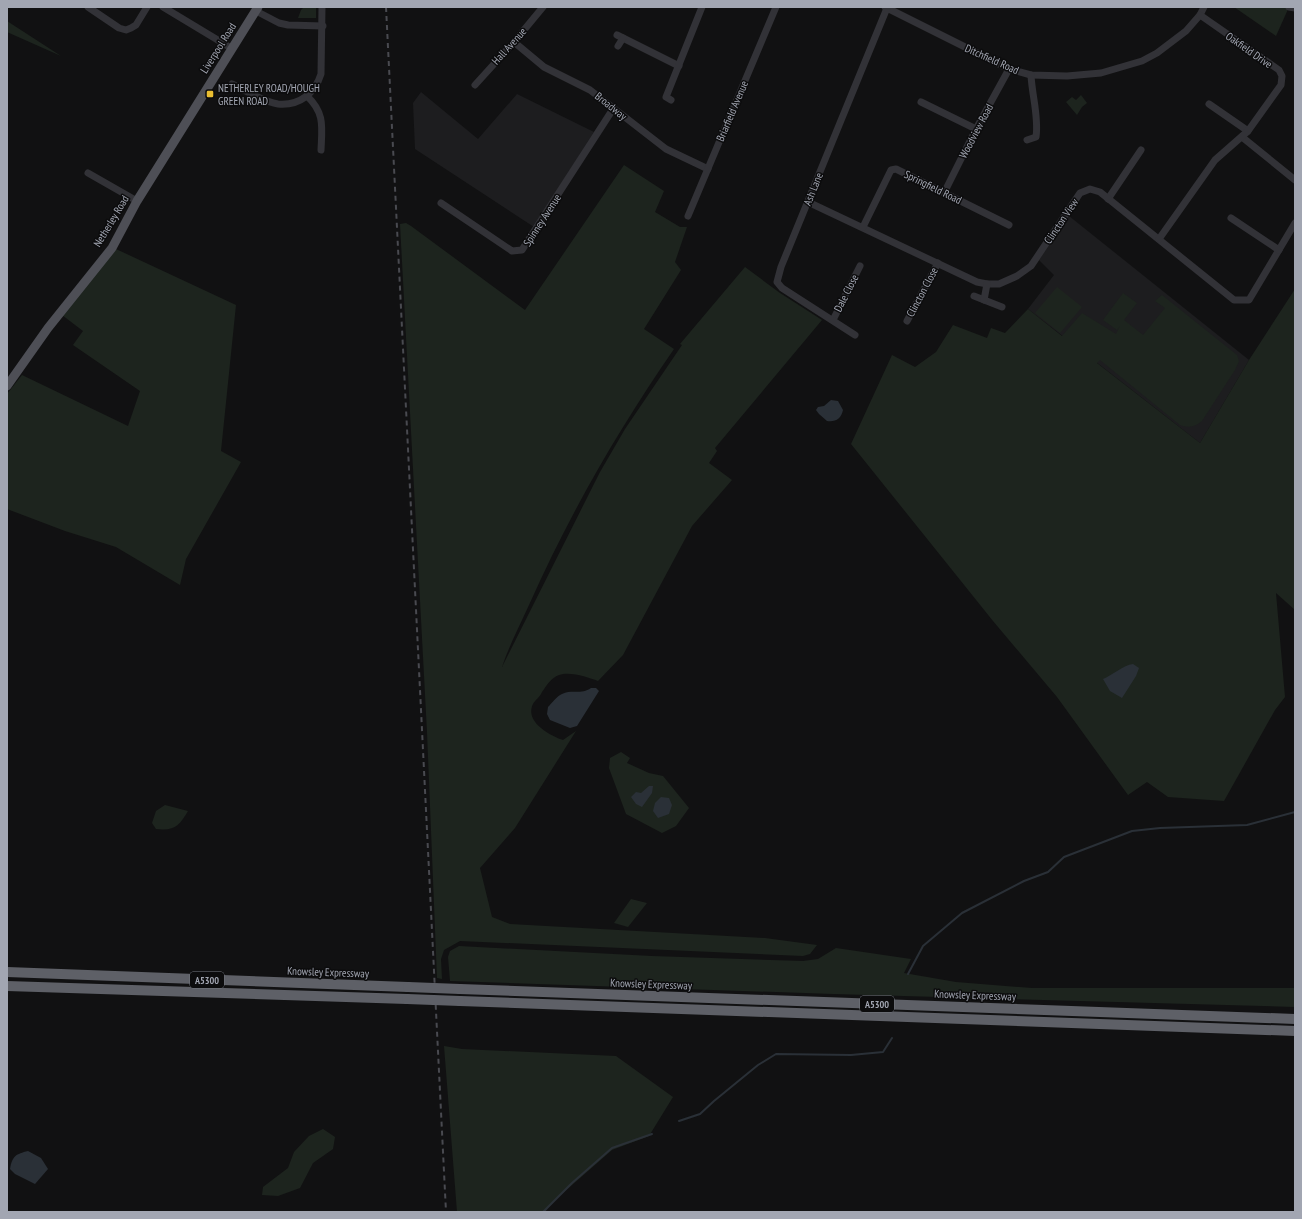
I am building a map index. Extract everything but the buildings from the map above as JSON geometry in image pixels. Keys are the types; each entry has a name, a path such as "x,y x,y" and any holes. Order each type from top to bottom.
{"highway":[{"name":"Knowsley Expressway","path":"7,972 1295,1018"},
{"name":"A5300","path":"7,986 1295,1031"}],"main road":[{"name":"Liverpool Road","path":"199,101 257,9"},
{"name":"Netherley Road","path":"7,386 48,328 112,248 137,201 199,101"}],"street":[{"path":"88,7 119,28 126,30 136,25 147,7"},
{"path":"163,7 231,48"},
{"path":"232,84 260,98 277,104 288,104 310,94 318,84 321,74 323,26 322,7"},
{"name":"Hall Avenue","path":"474,84 514,42 543,7"},
{"name":"Briarfield Avenue","path":"688,216 776,7"},
{"name":"Ditchfield Road","path":"886,8 1009,69 1031,76 1067,76 1101,73 1142,61 1157,53 1186,31 1200,15 1204,7"},
{"path":"1289,7 1293,8"},
{"path":"671,100 666,97 700,8"},
{"name":"Ash Lane","path":"855,335 782,288 777,282 781,267 886,8"},
{"path":"257,9 279,23 288,25 323,26"},
{"name":"Oakfield Drive","path":"1159,239 1215,160 1245,134 1282,85 1282,76 1278,70 1200,15"},
{"path":"618,46 620,37 679,66"},
{"name":"Broadway","path":"514,42 544,67 590,90 666,149 708,169"},
{"name":"Woodview Road","path":"944,193 976,129 1009,69"},
{"path":"1027,140 1036,137 1038,126 1031,76"},
{"path":"307,96 315,104 320,114 322,124 321,150"},
{"path":"921,102 976,129"},
{"path":"1209,104 1245,134 1295,180"},
{"name":"Spinney Avenue","path":"441,203 512,251 522,250 613,109"},
{"path":"1108,199 1141,150"},
{"name":"Springfield Road","path":"863,227 891,170 896,169 1009,225"},
{"path":"88,173 137,201"},
{"name":"Clincton View","path":"808,202 977,282 999,284 1017,276 1031,266 1080,193 1090,189 1100,192 1234,300 1249,300 1295,223"},
{"path":"1231,218 1279,250"},
{"name":"Clincton Close","path":"907,321 938,263"},
{"name":"Dale Close","path":"832,320 860,266"},
{"path":"984,300 987,284"},
{"path":"974,296 1002,307"}],"shaded area":[{"path":"304,7 316,7 316,18 298,18"},
{"path":"1234,7 1289,7 1276,36"},
{"path":"7,21 61,56 7,32"},
{"path":"421,92 478,139 517,94 594,132 534,227 415,149 413,103"},
{"path":"1081,95 1087,103 1082,107 1077,115 1066,102 1072,97 1076,100"},
{"path":"624,165 664,191 655,212 680,227 687,227 675,262 681,270 644,329 674,349 614,442 578,506 544,571 511,643 502,667 600,472 625,429 682,345 680,344 745,267 780,293 822,320 715,448 717,451 709,463 732,480 692,526 623,655 598,681 574,674 563,674 556,676 549,682 533,704 531,711 532,717 535,722 546,732 563,740 576,731 515,828 480,868 492,917 510,924 765,938 817,945 810,954 803,956 460,941 444,950 441,959 442,979 437,978 427,732 400,224 406,223 411,226 525,310"},
{"path":"1069,216 1249,360 1200,443 1028,309 1054,275 1039,260"},
{"path":"116,249 236,305 221,451 241,462 186,559 180,585 116,547 65,531 7,509 7,394 22,375 128,426 140,391 73,345 83,331 62,315"},
{"path":"1057,287 1082,307 1060,333 1035,313"},
{"path":"1295,289 1295,610 1276,593 1285,697 1275,710 1224,801 1168,797 1147,782 1128,795 1057,697 993,621 851,444 892,355 915,367 936,352 953,325 987,338 991,328 1005,333 1028,309 1062,336 1082,313 1116,334 1120,326 1117,330 1103,320 1123,293 1137,303 1124,320 1143,335 1165,308 1155,301 1162,295 1237,355 1239,361 1235,370 1202,421 1197,425 1189,427 1180,425 1100,360 1097,363 1200,443 1249,360"},
{"path":"831,400 838,401 843,410 838,419 827,421 816,410 818,407 824,406"},
{"path":"1133,664 1139,668 1136,676 1122,698 1110,691 1103,679 1126,666"},
{"path":"591,688 596,688 599,691 577,726 570,728 550,720 547,714 548,707 558,696 569,692 584,691"},
{"path":"621,752 630,758 627,763 649,773 663,776 689,808 676,826 662,833 626,814 609,768 610,758"},
{"path":"649,786 653,786 652,793 642,807 636,804 631,797 636,792 641,793"},
{"path":"661,797 669,798 672,805 669,814 658,818 653,811 655,803"},
{"path":"165,805 188,811 176,826 168,829 156,829 152,823 156,811"},
{"path":"631,899 647,903 628,927 614,923"},
{"path":"459,946 652,956 803,961 818,959 836,948 911,959 904,973 956,982 1032,988 1295,988 1295,1007 833,994 450,981 448,957 450,951"},
{"path":"444,1046 462,1049 616,1056 673,1097 649,1136 612,1150 556,1199 545,1212 457,1212"},
{"path":"323,1129 335,1137 333,1149 313,1163 300,1188 278,1196 262,1195 263,1187 288,1168 294,1152 309,1136"},
{"path":"28,1151 41,1158 48,1169 35,1184 15,1174 10,1169 15,1156"}],"waterway":[{"path":"908,974 923,946 962,913 1024,881 1048,872 1064,857 1132,831 1160,828 1247,825 1295,812"},
{"path":"679,1121 700,1114 758,1065 776,1054 851,1055 883,1052 892,1038"},
{"path":"543,1212 572,1183 612,1148 652,1134"}],"railway":[{"path":"386,7 446,1212"}],"place":[{"name":"NETHERLEY ROAD/HOUGH GREEN ROAD","path":"210,94"}]}
